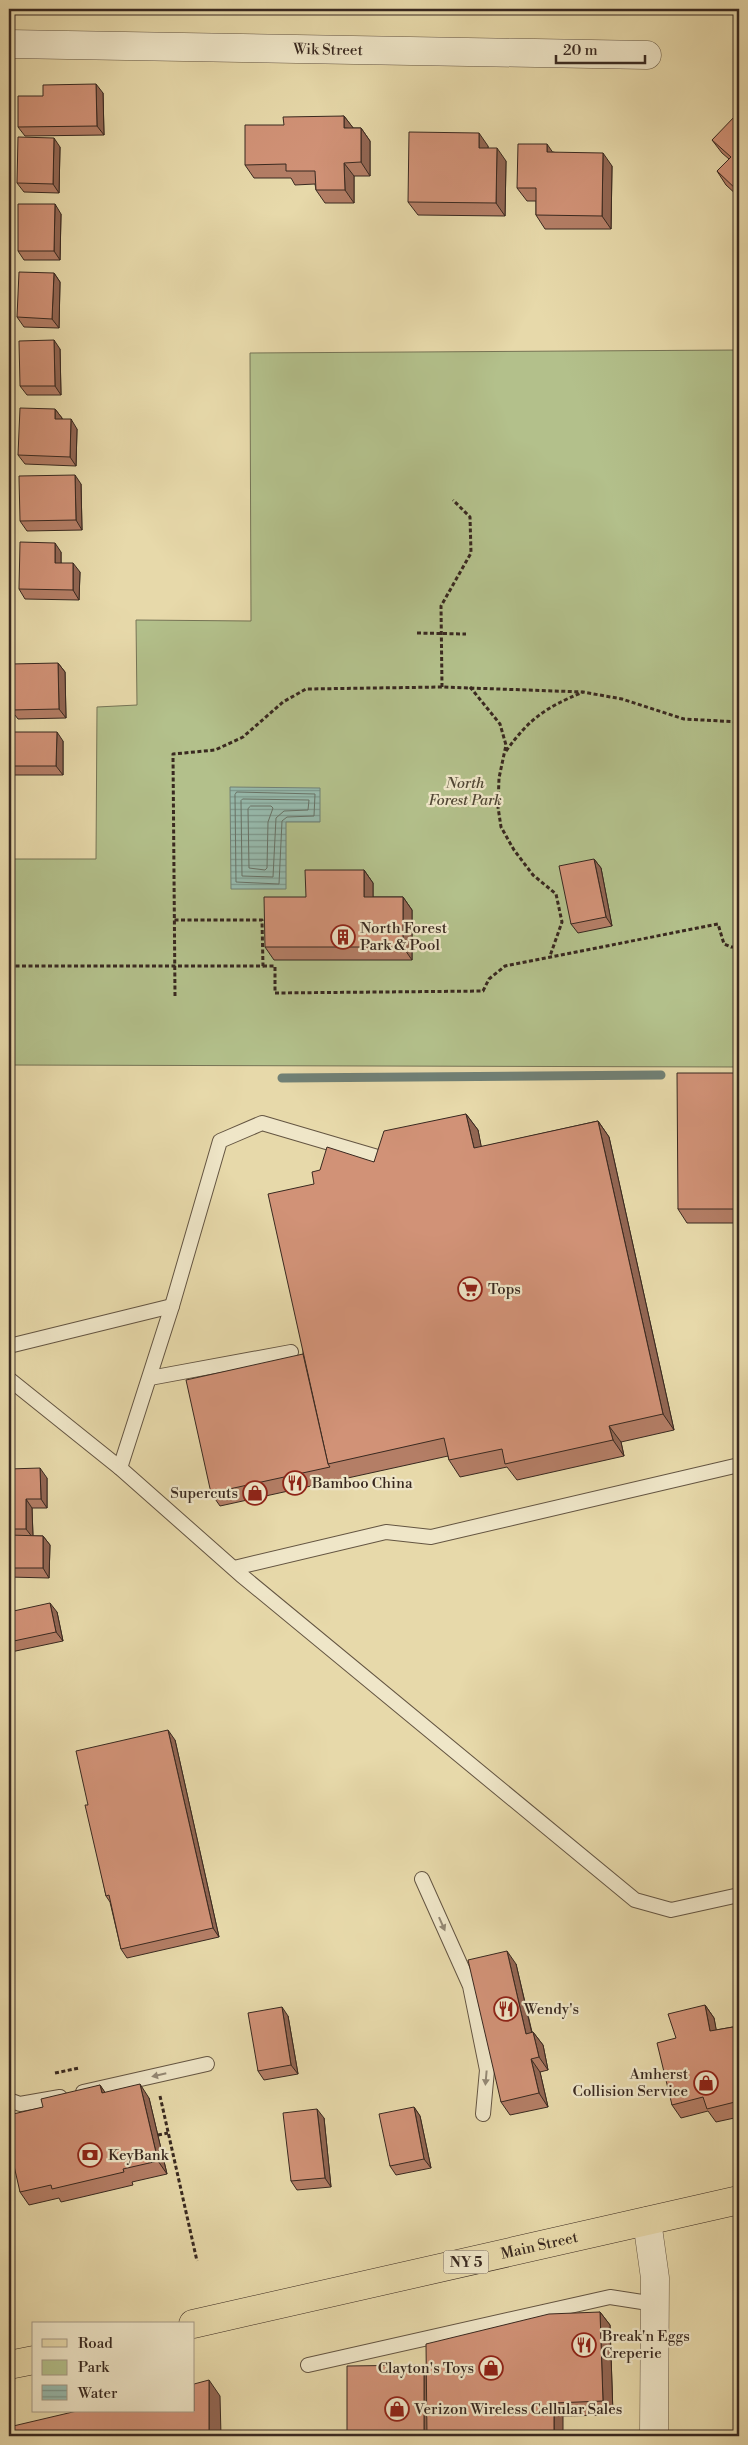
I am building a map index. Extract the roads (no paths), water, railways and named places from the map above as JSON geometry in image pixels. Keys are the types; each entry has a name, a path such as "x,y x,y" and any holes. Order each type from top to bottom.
{"main road":[{"name":"Main Street","path":"195,2324 739,2200"},
{"path":"9,2365 32,2360"}],"street":[{"name":"Wik Street","path":"9,44 647,55"},
{"path":"647,2221 655,2278 654,2436"}],"lane":[{"path":"120,1468 150,1378 220,1141 262,1122 391,1161"},
{"path":"9,1346 172,1306"},
{"path":"150,1378 291,1352"},
{"path":"9,1379 120,1468 234,1568 635,1900 671,1910 739,1895"},
{"path":"234,1568 386,1532 431,1537 739,1465"},
{"path":"422,1879 470,1986 487,2070 483,2114"},
{"path":"9,2100 20,2104 35,2103 207,2064"},
{"path":"308,2365 610,2297 655,2304"}],"water":[{"path":"230,787 320,788 320,822 286,822 286,889 231,889"}],"waterway":[{"path":"282,1078 661,1075"}],"place":[{"name":"North Forest Park & Pool","path":"343,937"},
{"name":"Tops","path":"470,1289"},
{"name":"Bamboo China","path":"295,1483"},
{"name":"Supercuts","path":"255,1493"},
{"name":"Wendy's","path":"506,2009"},
{"name":"Amherst Collision Service","path":"706,2083"},
{"name":"KeyBank","path":"90,2155"},
{"name":"Break'n Eggs Creperie","path":"584,2345"},
{"name":"Clayton's Toys","path":"491,2368"},
{"name":"Verizon Wireless Cellular Sales","path":"397,2409"}],"park label":[{"name":"North Forest Park","path":"465,792"}]}
